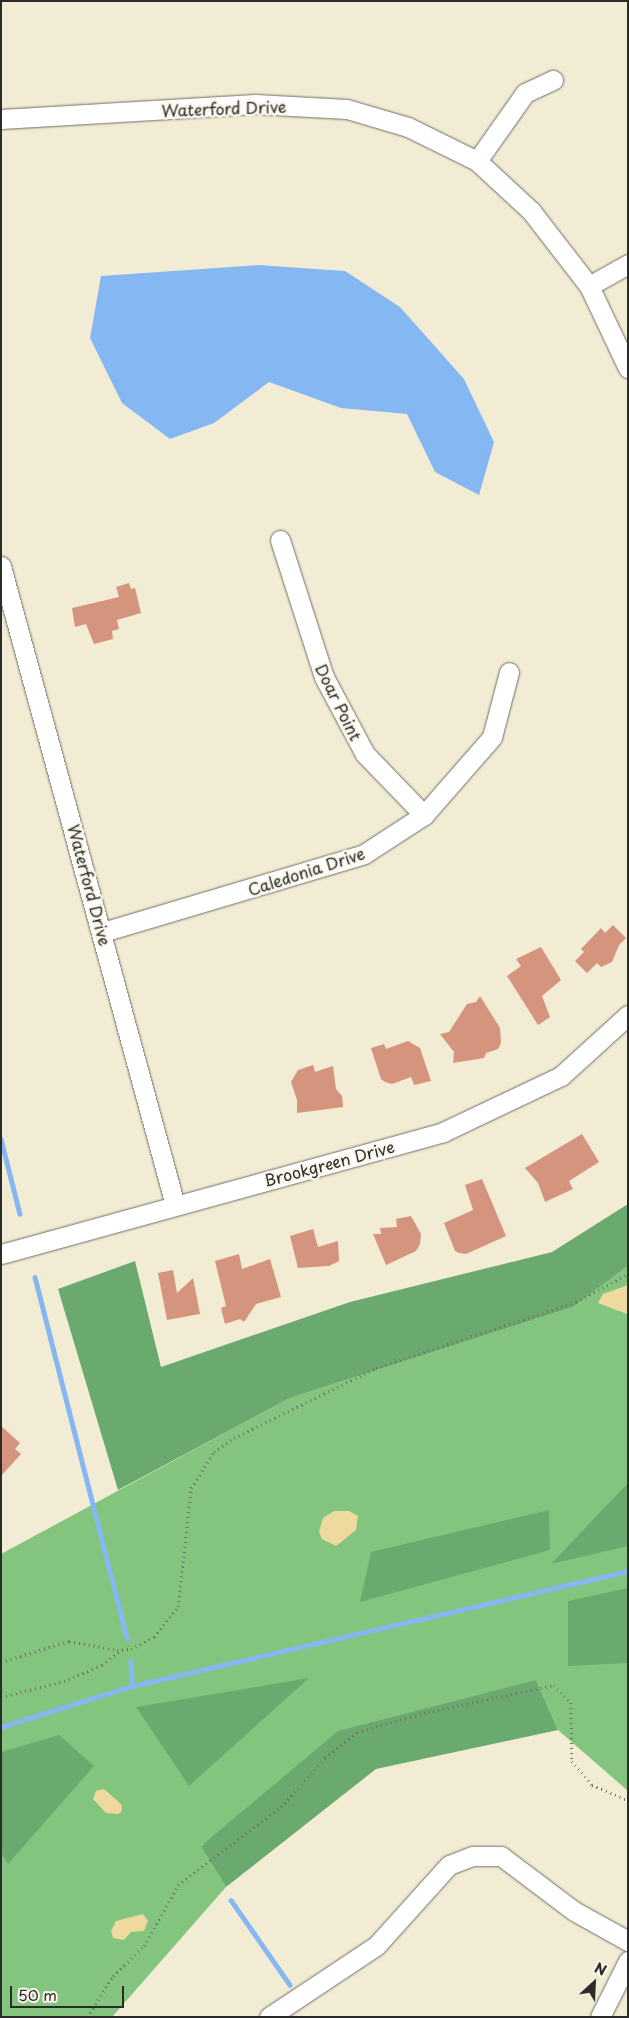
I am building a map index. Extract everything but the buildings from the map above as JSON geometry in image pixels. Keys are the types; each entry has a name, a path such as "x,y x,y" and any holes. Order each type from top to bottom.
{"street":[{"path":"477,161 525,93 553,80"},
{"name":"Waterford Drive","path":"1,119 255,104 347,109 408,127 477,161 531,211 589,286 628,368"},
{"path":"589,286 628,264"},
{"name":"Doar Point","path":"280,540 324,677 365,754 424,815"},
{"name":"Waterford Drive","path":"1,566 103,932 175,1205"},
{"name":"Caledonia Drive","path":"103,932 364,854 424,815 492,738 509,672"},
{"name":"Brookgreen Drive","path":"1,1254 443,1132 561,1076 628,1014"},
{"path":"269,2017 376,1946 449,1865 472,1856 501,1856 574,1911 628,1941"},
{"path":"600,2017 628,1961"}],"path":[{"path":"1,1662 68,1641 123,1650 131,1649 154,1637 178,1607 191,1488 214,1452 234,1438 376,1368 576,1302 628,1274"},
{"path":"1,1697 64,1681 102,1665 123,1650"},
{"path":"87,2017 102,1990 144,1946 178,1885 281,1807 325,1758 357,1732 428,1712 554,1685 570,1702 572,1762 592,1785 628,1800"}],"green space":[{"path":"628,1204 628,1266 573,1307 290,1398 118,1490 58,1289 135,1261 161,1367 350,1302 552,1252"},
{"path":"628,1266 628,1791 558,1730 536,1680 201,1845 226,1887 112,2017 1,2017 1,1554 290,1398 573,1307"},
{"path":"628,1483 628,1546 551,1564"},
{"path":"549,1510 550,1550 360,1602 371,1552"},
{"path":"628,1588 628,1663 568,1666 568,1601"},
{"path":"309,1678 189,1786 136,1707"},
{"path":"536,1680 558,1730 376,1769 226,1887 201,1846 338,1731"},
{"path":"59,1735 94,1766 8,1864 1,1853 1,1752"}],"sand":[{"path":"628,1285 627,1314 598,1303 603,1294"},
{"path":"334,1511 349,1511 358,1516 356,1530 336,1546 322,1539 319,1532 323,1518"},
{"path":"104,1789 121,1804 122,1810 119,1814 106,1813 93,1799 96,1791"},
{"path":"143,1914 148,1921 144,1931 131,1932 124,1940 113,1938 111,1931 116,1921"}],"water":[{"path":"258,265 345,271 400,307 464,379 494,442 479,495 435,472 407,414 341,408 269,382 214,423 170,439 122,403 90,338 101,276"}],"waterway":[{"path":"1,1139 20,1214"},
{"path":"35,1277 127,1638"},
{"path":"1,1727 132,1686 628,1571"},
{"path":"131,1661 132,1686"},
{"path":"231,1900 290,1985"}]}
